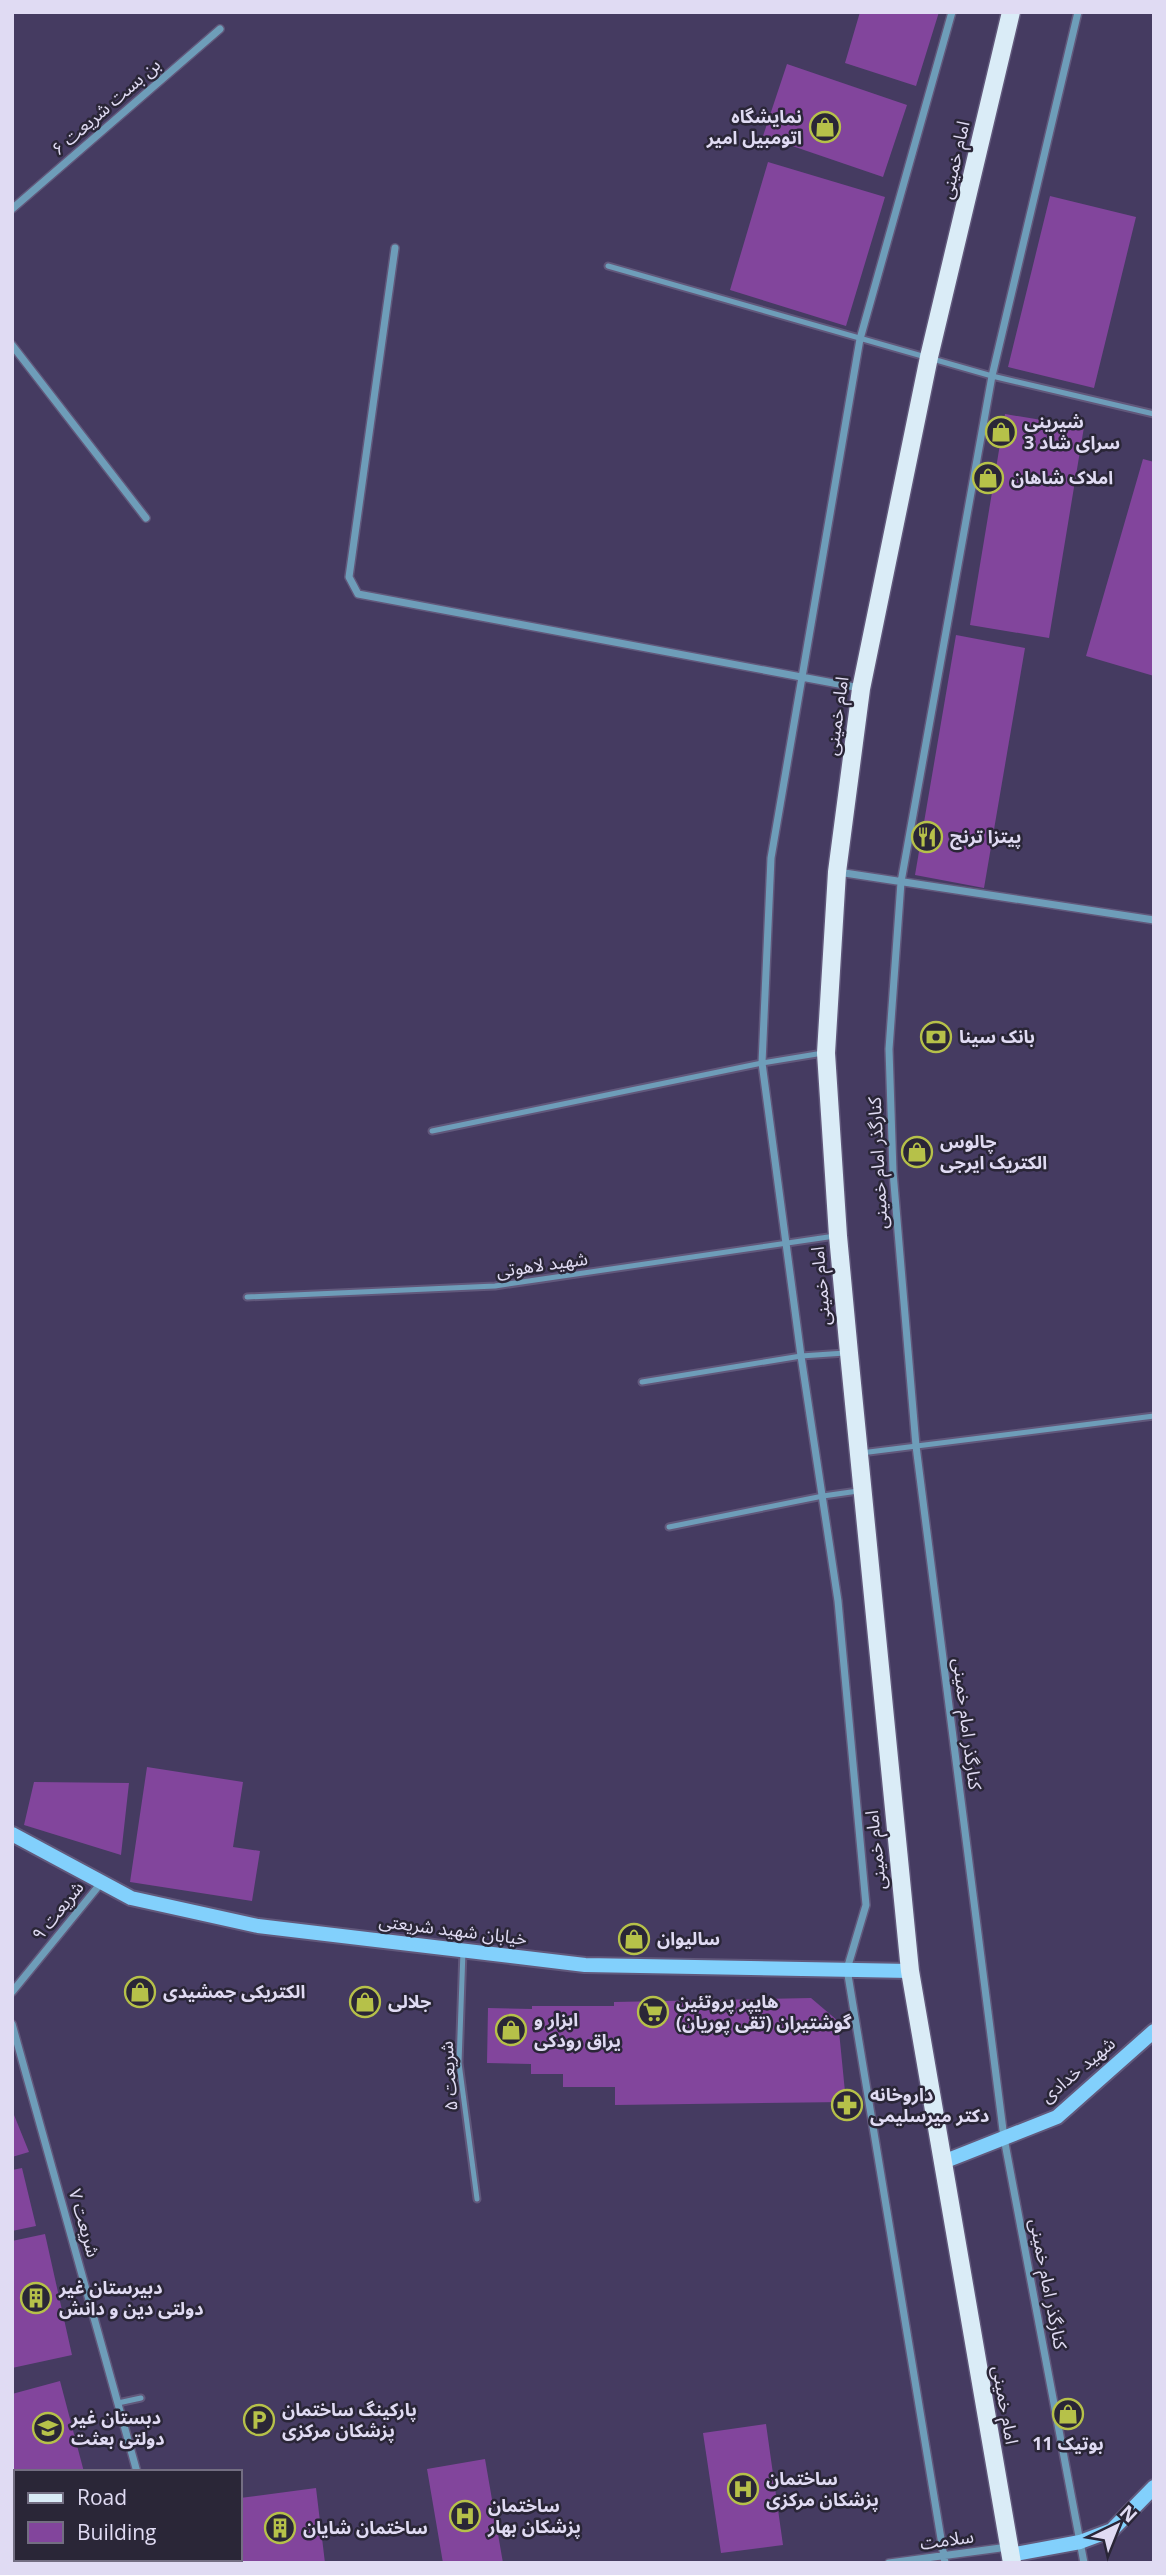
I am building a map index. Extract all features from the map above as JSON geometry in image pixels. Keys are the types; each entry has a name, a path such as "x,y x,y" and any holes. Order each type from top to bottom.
{"main road":[{"name":"امام خمینی","path":"1010,2555 910,1971 861,1490 838,1236 826,1053 837,872 861,688 929,357 1012,12"}],"street":[{"path":"944,2560 847,1969 866,1905 838,1601 801,1356 762,1063 771,858 859,339 952,12"},
{"name":"کنارگذر امام خمینی","path":"1079,12 992,376 901,882 889,1049 893,1171 916,1446 1004,2138 1084,2563"},
{"name":"بن بست شریعت ۶","path":"12,209 220,29"},
{"path":"396,248 349,577 358,594 861,688"},
{"path":"12,345 146,518"},
{"path":"837,872 1154,920"},
{"name":"خیابان شهید شریعتی","path":"12,1834 131,1898 258,1926 585,1965 910,1971"},
{"name":"شریعت ۹","path":"12,1992 101,1882"},
{"name":"شریعت ۷","path":"12,2024 136,2470"},
{"name":"شهید خدادی","path":"943,2162 1057,2116 1154,2031"},
{"path":"1010,2555 1080,2542 1112,2530 1154,2487"},
{"name":"سلامت","path":"890,2563 1010,2555"}],"lane":[{"path":"608,266 992,376 1154,414"},
{"path":"432,1131 762,1063 826,1053"},
{"name":"شهید لاهوتی","path":"247,1297 495,1286 838,1236"},
{"path":"642,1382 801,1356 849,1353"},
{"path":"858,1453 1154,1416"},
{"path":"669,1527 861,1490"},
{"name":"شریعت ۵","path":"463,1950 459,2063 477,2199"},
{"path":"118,2403 141,2398"}],"building":[{"path":"860,12 939,12 916,86 845,63"},
{"path":"787,64 907,105 883,177 763,136"},
{"path":"768,162 885,197 846,326 730,290"},
{"path":"1050,196 1136,217 1094,388 1008,367"},
{"path":"1005,414 1084,427 1049,638 970,625"},
{"path":"1143,459 1154,462 1154,676 1086,656"},
{"path":"956,635 1025,648 984,888 915,875"},
{"path":"147,1767 243,1782 233,1847 260,1851 252,1901 130,1882"},
{"path":"34,1782 129,1783 121,1855 24,1825"},
{"path":"811,1998 838,2021 846,2102 615,2105 615,2087 563,2087 563,2074 531,2074 531,2064 487,2063 488,2008 532,2009 532,2006 614,2006 614,2002"},
{"path":"12,2110 29,2152 12,2157"},
{"path":"22,2168 36,2226 12,2231 12,2170"},
{"name":"دبیرستان غیر دولتی دین و دانش","path":"45,2234 72,2355 12,2368 12,2241"},
{"name":"دبستان غیر دولتی بعثت","path":"60,2381 83,2470 14,2470 14,2543 12,2537 12,2394"},
{"name":"ساختمان پزشکان مرکزی","path":"766,2424 783,2545 721,2553 703,2433"},
{"name":"ساختمان پزشکان بهار","path":"485,2459 503,2563 443,2563 427,2469"},
{"name":"ساختمان شایان","path":"316,2488 325,2563 221,2563 242,2561 242,2498"}],"place":[{"name":"نمایشگاه اتومبیل امیر","path":"825,127"},
{"name":"شیرینی سرای شاد 3","path":"1001,432"},
{"name":"املاک شاهان","path":"988,478"},
{"name":"پیتزا ترنج","path":"927,837"},
{"name":"بانک سینا","path":"936,1037"},
{"name":"چالوس الکتریک ایرجی","path":"917,1152"},
{"name":"سالیوان","path":"634,1939"},
{"name":"الکتریکی جمشیدی","path":"140,1992"},
{"name":"جلالی","path":"365,2002"},
{"name":"هایپر پروتئین گوشتیران (تقی پوریان)","path":"653,2012"},
{"name":"ابزار و یراق رودکی","path":"511,2030"},
{"name":"داروخانه دکتر میرسلیمی","path":"847,2105"},
{"name":"دبیرستان غیر دولتی دین و دانش","path":"36,2298"},
{"name":"بوتیک 11","path":"1068,2414"},
{"name":"پارکینگ ساختمان پزشکان مرکزی","path":"259,2420"},
{"name":"دبستان غیر دولتی بعثت","path":"48,2428"},
{"name":"ساختمان پزشکان مرکزی","path":"743,2489"},
{"name":"ساختمان پزشکان بهار","path":"465,2516"},
{"name":"ساختمان شایان","path":"280,2528"}]}
